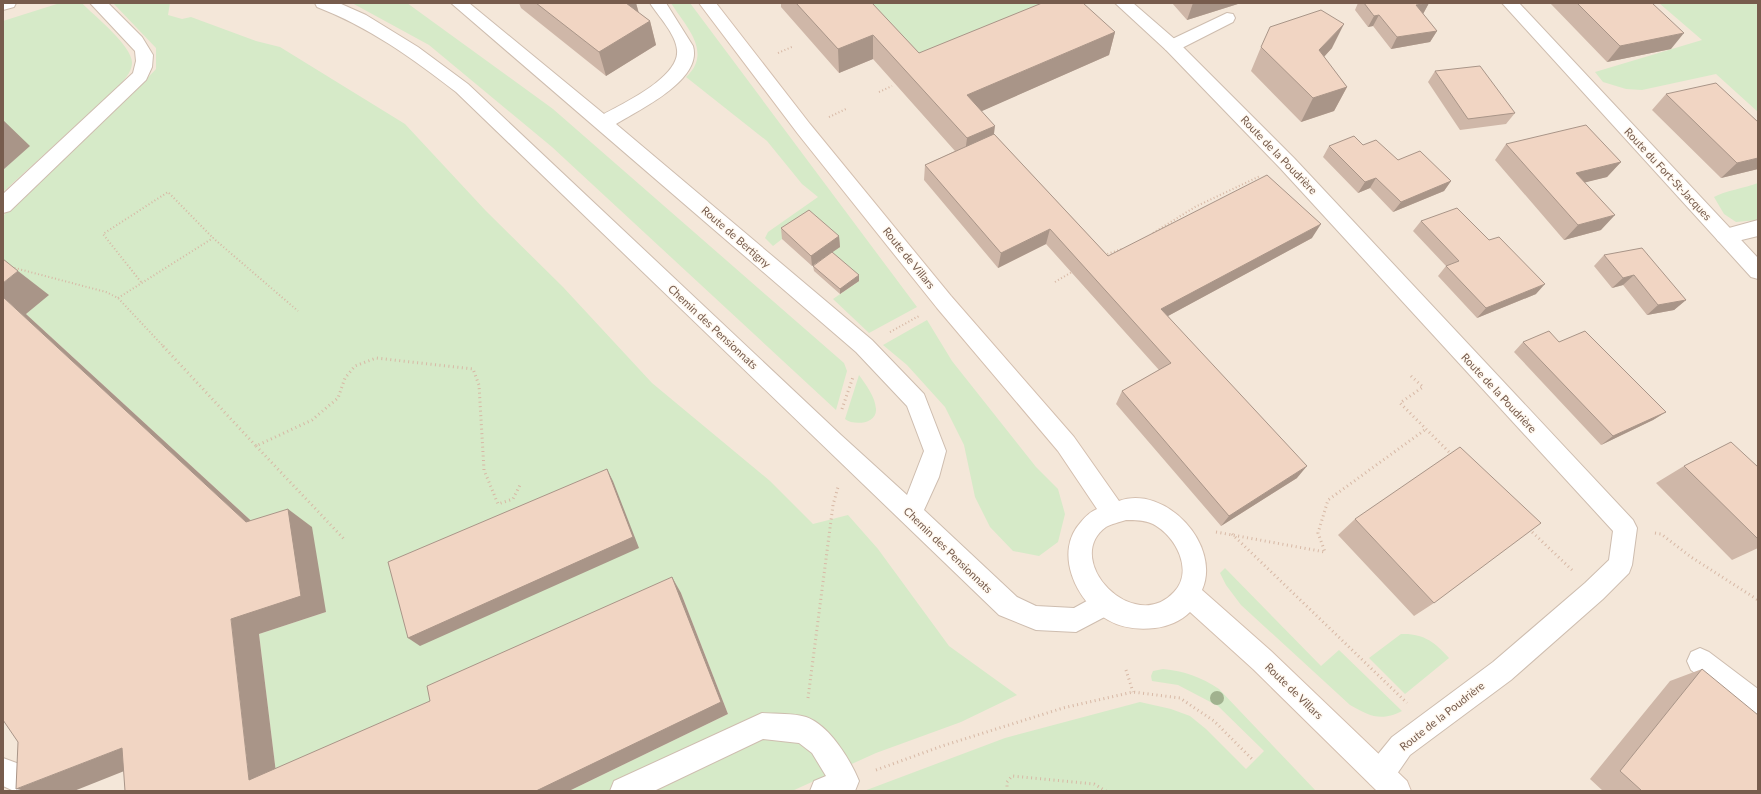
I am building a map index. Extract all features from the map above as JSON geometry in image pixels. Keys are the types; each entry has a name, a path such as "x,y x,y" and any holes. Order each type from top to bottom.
{"street":[{"path":"3,4 8,3"},
{"path":"3,206 140,76 145,63 144,52 112,15 98,3"},
{"name":"Chemin des Pensionnats","path":"323,3 360,18 386,33 421,56 462,88 771,381 833,442 911,513 1008,606 1036,618 1076,620 1105,603"},
{"name":"Route de Bertigny","path":"459,3 603,123 864,346 916,401 935,451 927,477 911,513"},
{"path":"603,123 666,83 679,71 683,65 686,58 684,46 658,3"},
{"name":"Route de Villars","path":"707,3 804,129 944,302 1066,444 1112,511"},
{"name":"Route de la Poudrière","path":"1123,3 1172,46 1287,163 1625,528 1620,565 1594,591 1502,670 1401,746 1388,782"},
{"name":"Route du Fort-St-Jacques","path":"1510,3 1758,271"},
{"path":"1172,46 1227,18"},
{"path":"1725,236 1758,228"},
{"path":"1126,508 1153,513 1166,520 1182,535 1190,548 1195,568 1193,585 1188,594 1174,609 1162,615 1148,617 1125,614 1105,603 1095,594 1084,577 1079,554 1081,543 1088,529 1098,518 1112,511 1126,508"},
{"name":"Route de Villars","path":"1188,594 1262,660 1388,782"},
{"path":"1700,661 1758,705"},
{"path":"624,791 762,726 804,730 821,744 835,786"},
{"path":"3,772 23,779 28,791"}],"path":[{"path":"776,53 794,46"},
{"path":"879,92 892,86"},
{"path":"823,120 848,108"},
{"path":"1150,235 1195,207 1287,163"},
{"path":"141,282 103,234 168,192 213,238 298,312"},
{"path":"118,298 141,282 213,238"},
{"path":"1100,257 1125,248"},
{"path":"10,266 106,292 118,298 345,540"},
{"path":"1055,282 1072,272"},
{"path":"888,333 914,318"},
{"path":"256,446 312,420 338,398 345,378 355,366 376,358 473,369 479,385 484,470 498,504 513,499 520,485"},
{"path":"842,411 854,374"},
{"path":"1411,376 1423,387 1400,403 1454,456"},
{"path":"1211,531 1325,552 1318,533 1328,500 1426,429"},
{"path":"804,730 833,505 840,482"},
{"path":"1527,526 1594,591"},
{"path":"1625,528 1661,534 1691,557 1758,600"},
{"path":"1232,534 1429,725"},
{"path":"1126,670 1133,692"},
{"path":"835,786 942,746 1055,711 1133,692 1180,698 1214,721 1252,759"},
{"path":"1008,791 1007,782 1012,776 1094,784 1106,791"}],"shaded area":[{"path":"3,3 1758,3 1758,791 3,791"}],"green space":[{"path":"60,3 82,3 120,40 131,57 132,64 127,76 118,87 3,192 3,170 29,146 3,138 3,21"},
{"path":"113,3 170,3 168,15 182,19 191,17 256,41 280,47 405,124 486,211 563,287 652,383 770,481 813,524 848,515 878,549 949,646 1017,695 961,722 876,753 792,791 569,791 728,714 681,593 278,789 259,634 326,612 272,540 26,314 48,295 3,260 3,217 12,203 134,92 156,69 156,48"},
{"path":"352,3 407,3 553,109 844,363 847,371 836,410 552,147 429,45"},
{"path":"671,3 690,3 917,307 869,333 833,299 859,281 828,255 782,239 773,246 765,238 768,232 818,197 802,184 767,141 686,77 694,68 697,58 697,49 689,30"},
{"path":"866,3 1061,3 924,62"},
{"path":"1659,3 1758,3 1758,112 1716,74 1642,90 1626,89 1603,82 1595,72 1702,40"},
{"path":"1758,183 1758,220 1736,222 1724,214 1714,197 1723,193"},
{"path":"927,320 952,361 1036,467 1058,489 1065,514 1058,542 1039,556 1013,551 990,527 975,497 964,445 945,407 907,365 883,345"},
{"path":"859,375 872,395 876,409 873,418 869,421 859,423 845,419"},
{"path":"1225,568 1321,666 1339,650 1402,711 1381,717 1369,715 1350,705 1241,605 1226,585 1220,573"},
{"path":"1401,634 1416,635 1428,640 1439,647 1449,658 1405,694 1369,658"},
{"path":"1163,669 1192,675 1219,689 1316,791 864,791 1005,738 1140,702 1171,709 1190,716 1206,729 1246,769 1264,751 1218,706 1178,685 1152,681 1151,676 1153,671"}],"building":[{"path":"536,3 626,3 650,21 599,52"},
{"path":"796,3 872,3 919,53 1042,3 1083,3 1115,32 967,95 995,126 967,138 873,35 838,49"},
{"path":"1364,3 1429,3 1416,5 1437,31 1397,37 1379,15 1374,16"},
{"path":"1577,3 1652,3 1684,33 1620,46"},
{"path":"1321,10 1344,24 1319,50 1347,87 1313,98 1261,47 1270,27"},
{"path":"1480,66 1515,113 1468,119 1435,71"},
{"path":"1716,83 1758,122 1758,158 1737,163 1666,94"},
{"path":"1586,125 1621,162 1576,173 1615,215 1578,225 1506,144"},
{"path":"994,134 1108,256 1267,175 1321,224 1161,309 1307,466 1229,516 1122,391 1171,363 1050,229 1001,253 925,165"},
{"path":"1354,136 1363,145 1376,140 1398,160 1420,151 1451,181 1401,202 1376,178 1365,182 1329,146"},
{"path":"1457,208 1489,240 1499,237 1545,284 1486,308 1446,266 1459,261 1421,221"},
{"path":"809,210 839,236 811,256 781,228"},
{"path":"1642,248 1686,300 1658,305 1634,275 1623,278 1604,255"},
{"path":"832,252 859,275 840,289 813,266"},
{"path":"3,259 18,271 3,283"},
{"path":"3,297 246,522 288,509 301,596 231,619 249,780 430,701 427,686 672,577 721,702 536,791 125,791 122,748 16,789 18,742 3,720"},
{"path":"1549,331 1559,342 1585,331 1666,412 1613,436 1523,342"},
{"path":"1731,442 1758,467 1758,539 1684,466"},
{"path":"1460,447 1541,523 1434,603 1355,519"},
{"path":"607,469 633,537 408,638 388,562"},
{"path":"1702,669 1758,715 1758,791 1642,791 1620,771"}]}
